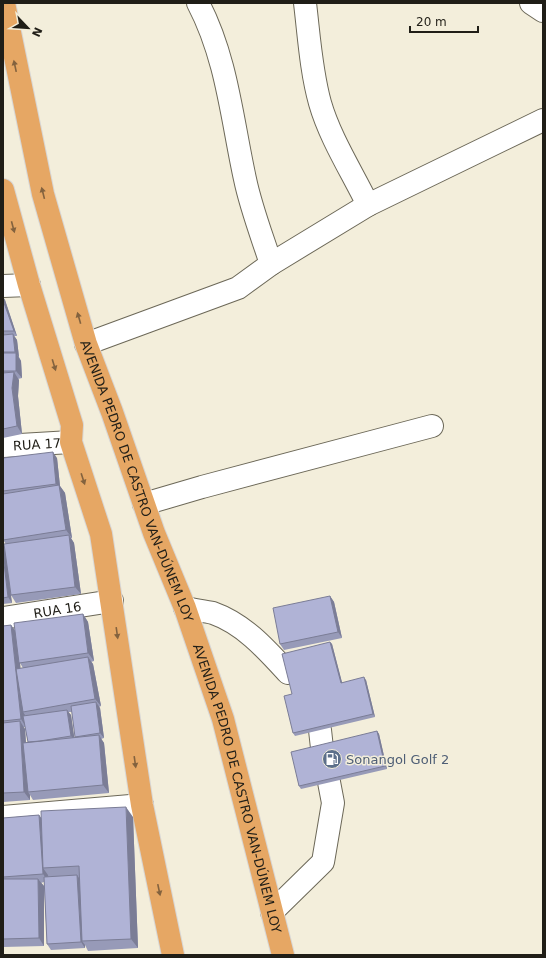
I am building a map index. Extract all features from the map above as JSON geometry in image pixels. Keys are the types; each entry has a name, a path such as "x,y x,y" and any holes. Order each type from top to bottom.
{"highway":[{"name":"AVENIDA PEDRO DE CASTRO VAN-DÚNEM LOY","path":"4,3 43,194 86,344 112,412 144,504 185,608 223,719 283,955"},
{"path":"3,190 29,285 72,425 71,442 101,534 142,805 173,955"}],"street":[{"path":"198,3 208,22 222,63 245,180 271,264"},
{"path":"305,3 315,82 320,103 327,123 368,205"},
{"path":"531,3 543,11"},
{"path":"86,344 225,294 251,280 271,264 368,205 543,120"},
{"path":"3,286 29,285"},
{"path":"144,504 202,487 432,426"},
{"name":"RUA 17","path":"3,446 71,442"},
{"name":"RUA 16","path":"3,618 112,601"},
{"path":"185,608 212,613 233,622 260,643 288,673"},
{"path":"272,912 323,862 333,803 330,782"},
{"path":"3,817 142,805"}],"building":[{"path":"3,300 14,331 3,331"},
{"path":"13,334 15,352 3,352 3,335"},
{"path":"3,353 16,353 16,371 3,371"},
{"path":"14,372 12,388 17,426 3,429 3,373"},
{"path":"53,452 56,484 3,491 3,458"},
{"path":"59,485 66,530 3,540 3,494"},
{"path":"69,535 75,587 11,595 4,544"},
{"path":"3,555 8,597 3,598"},
{"path":"330,596 338,632 280,644 273,608"},
{"path":"83,614 88,653 19,663 14,623"},
{"path":"11,625 21,719 3,721 3,626"},
{"path":"330,642 341,683 364,677 373,714 293,733 284,696 292,694 282,654"},
{"path":"88,657 95,699 23,712 16,669"},
{"path":"96,702 100,733 75,737 71,706"},
{"path":"67,710 71,736 28,742 23,716"},
{"path":"20,721 24,792 3,793 3,723"},
{"path":"377,731 385,766 299,786 291,752"},
{"path":"99,735 103,785 28,792 23,743"},
{"path":"126,807 131,939 82,941 79,866 43,868 41,811"},
{"path":"39,815 43,874 3,877 3,818"},
{"path":"77,875 81,942 47,944 44,877"},
{"path":"3,879 38,879 39,938 3,939"}],"place":[{"name":"Sonangol Golf 2","path":"332,759"}]}
